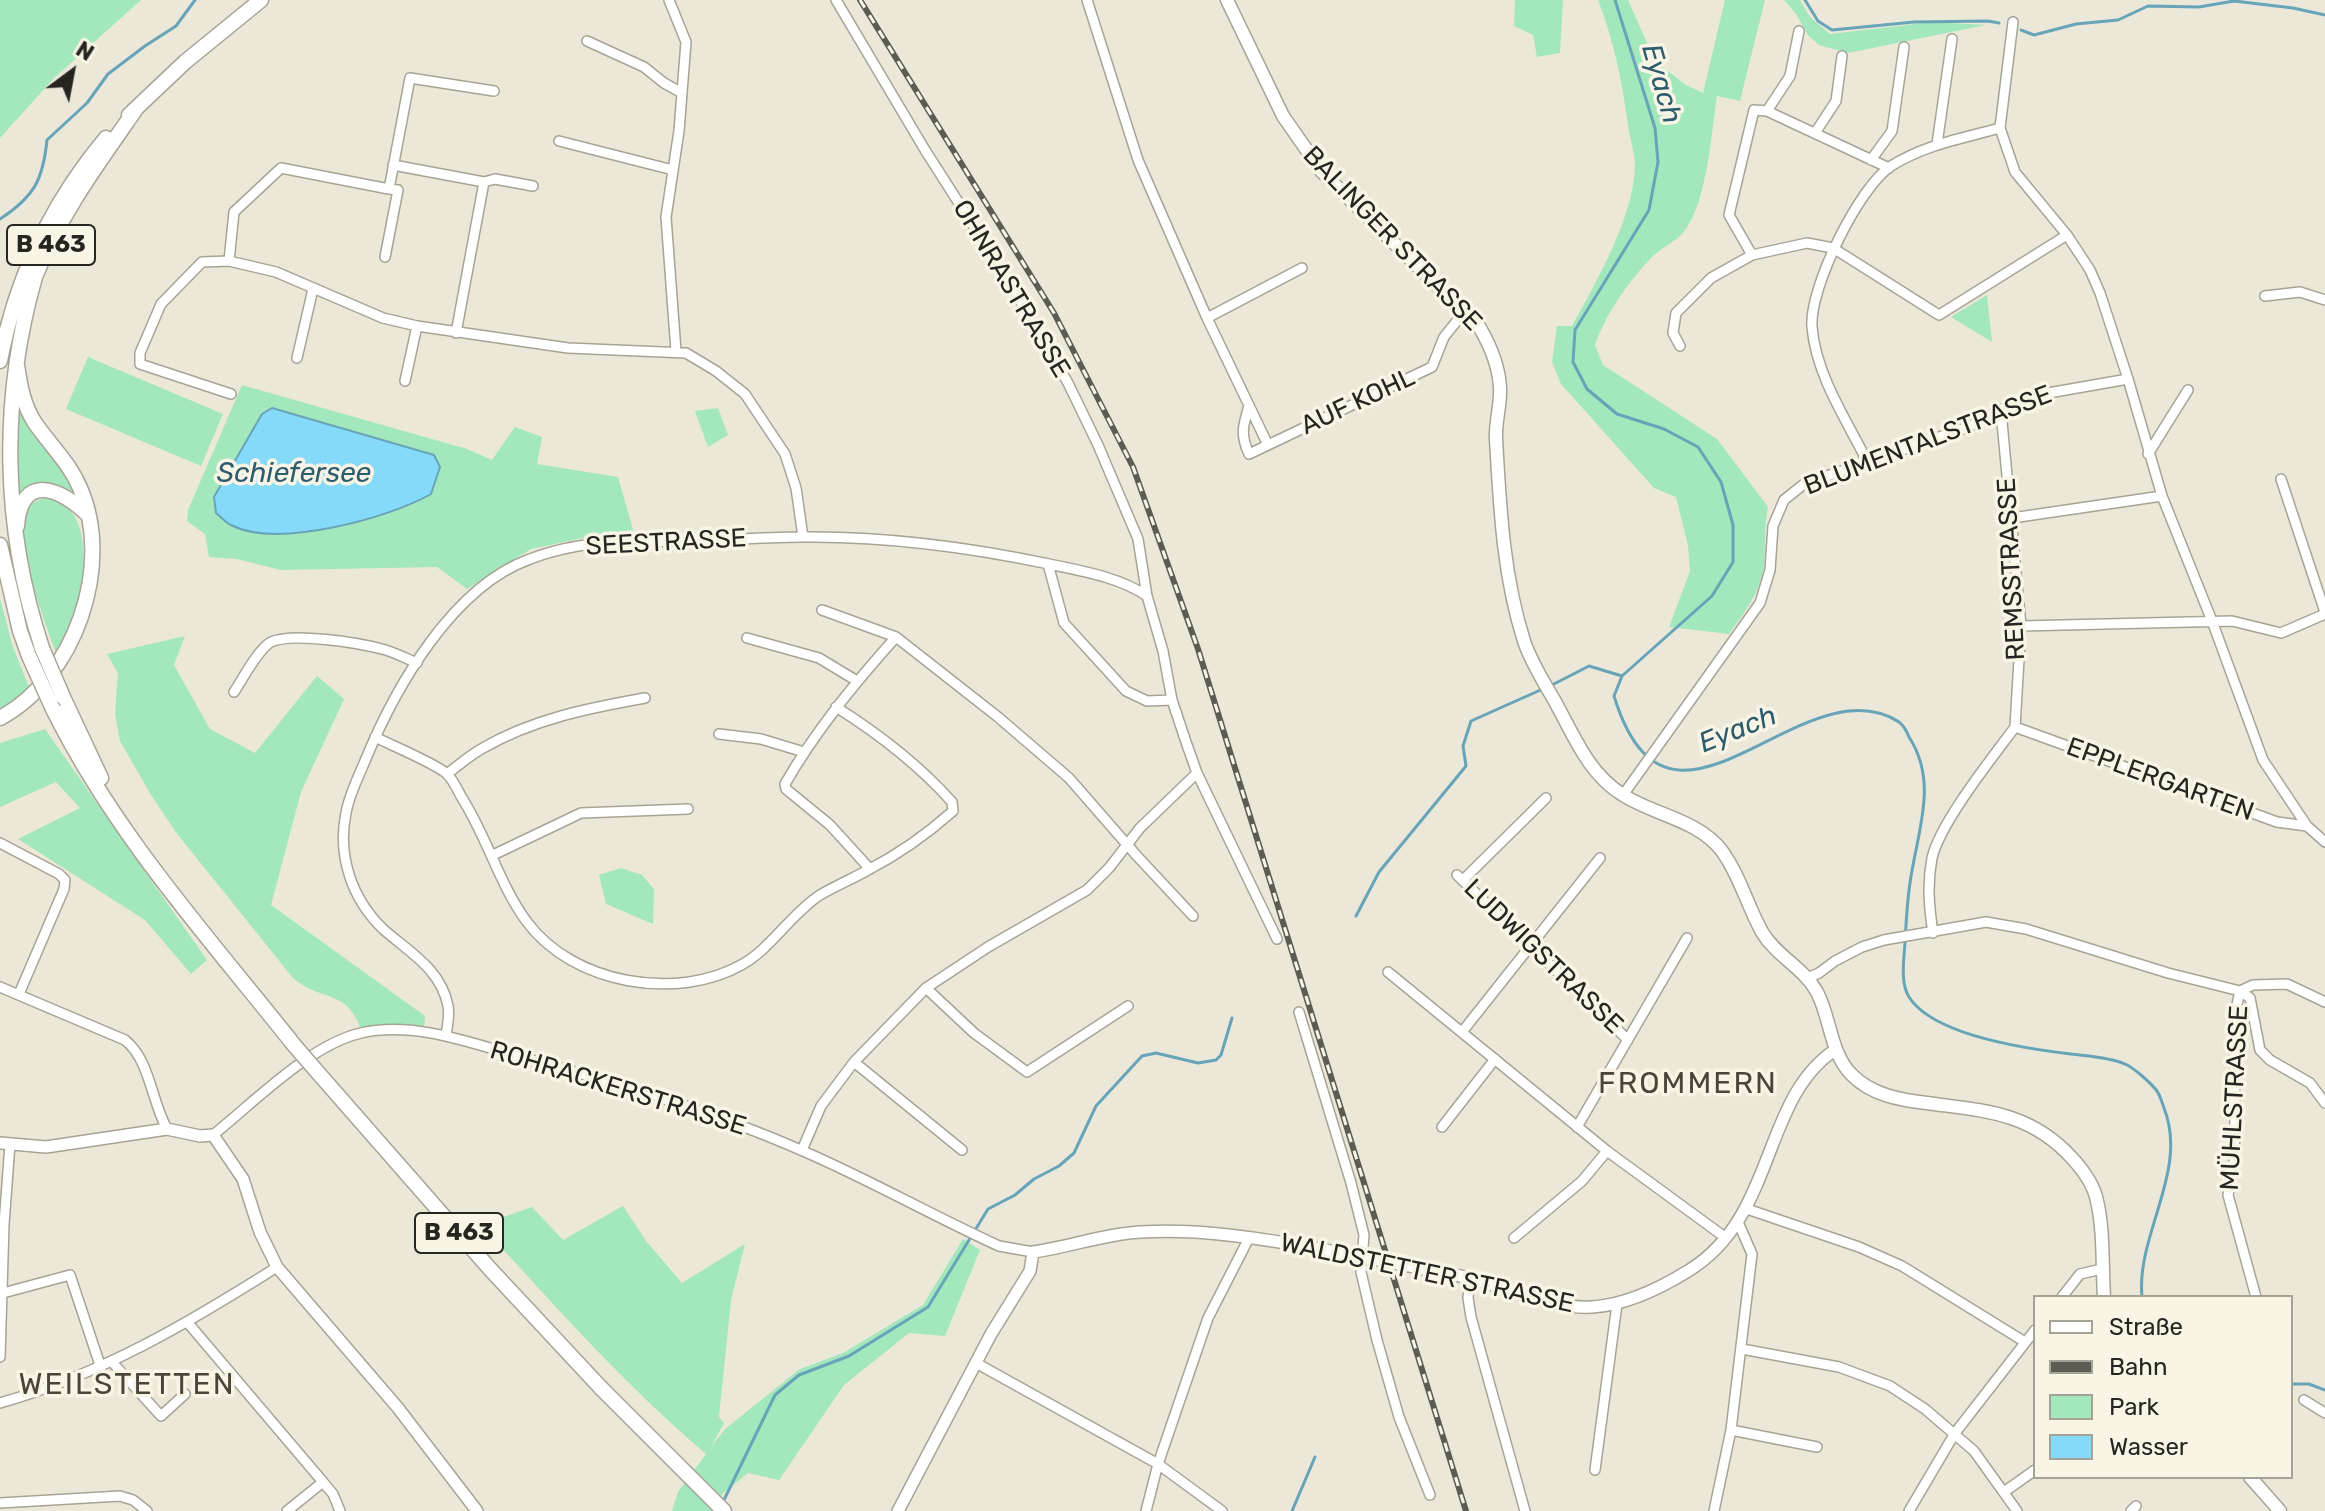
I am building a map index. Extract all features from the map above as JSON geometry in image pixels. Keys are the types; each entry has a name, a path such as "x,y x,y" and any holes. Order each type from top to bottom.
{"main road":[{"name":"B 463","path":"0,361 25,271 62,195 84,164 109,134 185,62 261,0"},
{"name":"BALINGER STRASSE","path":"1227,0 1267,86 1322,172 1480,328 1494,352 1500,389 1496,433 1502,538 1511,594 1524,643 1582,754 1599,776 1690,825 1720,848 1737,874 1761,931 1779,955 1807,978 1816,991 1835,1050 1850,1073 1870,1090 1905,1100 2002,1113 2034,1125 2056,1140 2084,1170 2097,1200 2104,1295"},
{"name":"B 463","path":"136,109 66,214 35,277 17,340 9,386 4,446 4,551 24,594 36,652 53,709 72,748 121,822 294,1045 490,1269 601,1388 724,1511"},
{"name":"B 463","path":"17,340 22,396 34,422 65,458 81,488 90,517"},
{"name":"B 463","path":"4,551 18,511 32,494 54,489 72,499 90,517"},
{"path":"0,718 28,698 46,678 74,633 91,576 93,539 90,517"},
{"name":"B 463","path":"36,652 63,697 121,822"},
{"path":"2252,1479 2280,1511"}],"street":[{"path":"669,0 686,42 666,217 676,351"},
{"name":"OHNRASTRASSE","path":"836,0 1068,383 1138,539 1147,596"},
{"path":"1087,0 1138,160 1207,318 1268,445 1249,454 1242,429 1249,406"},
{"path":"2013,22 2000,128 2015,172 2067,235 2090,270 2128,379 2162,496 2263,760 2307,826 2325,842"},
{"path":"1767,111 1790,76 1799,31"},
{"path":"1937,144 1952,39"},
{"path":"587,41 644,67 682,93"},
{"path":"1871,160 1892,131 1904,47"},
{"path":"1815,133 1836,101 1842,56"},
{"path":"389,189 410,78 494,91"},
{"path":"1752,255 1729,215 1754,110 1767,111 1889,168"},
{"path":"1867,461 1821,369 1811,325 1814,300 1833,248 1859,205 1889,168 1937,144 2000,128"},
{"path":"559,141 673,170"},
{"path":"393,165 484,182 495,179 533,186"},
{"path":"229,261 234,212 281,168 398,190 385,257"},
{"path":"456,333 484,182"},
{"path":"1680,346 1673,333 1676,313 1711,278 1752,255 1807,243 1833,248 1939,315 2067,235"},
{"path":"231,394 140,364 140,353 161,304 202,262 229,261 276,272 383,318 417,326 568,348 686,353 745,394 785,454 796,488 803,537"},
{"path":"1207,318 1302,268"},
{"path":"297,358 313,289"},
{"path":"2265,296 2300,292 2325,300"},
{"name":"AUF KOHL","path":"1268,445 1432,367 1444,337 1464,312"},
{"path":"405,381 417,326"},
{"name":"BLUMENTALSTRASSE","path":"1626,791 1760,603 1770,570 1773,526 1784,500 1804,484 1968,427 2037,395 2128,379"},
{"path":"2148,454 2188,390"},
{"name":"REMSSTRASSE","path":"2001,411 2021,626 2015,727"},
{"path":"2021,626 2232,621 2281,633 2325,613 2281,479"},
{"path":"2012,518 2162,496"},
{"name":"SEESTRASSE","path":"446,1036 449,1006 436,976 412,950 384,930 364,908 351,885 346,863 346,813 375,737 417,663 433,639 475,592 529,559 585,545 803,537 921,543 998,552 1133,586 1147,596"},
{"path":"1048,564 1064,623 1126,691 1147,701 1172,700"},
{"path":"1147,596 1163,651 1172,700 1197,773 1277,939"},
{"path":"822,610 896,637 998,717 1069,778 1193,916"},
{"path":"870,869 830,825 786,789 785,784 836,707 896,637"},
{"path":"234,692 271,642 311,638 383,649 417,663"},
{"path":"747,638 819,658 857,681"},
{"path":"447,774 482,748 530,726 581,710 645,698"},
{"path":"375,737 447,774 472,813 513,902 529,925 550,945 583,966 620,980 663,985 697,981 744,964 818,896 870,869 928,832 953,811 952,802 907,757 873,730 836,707"},
{"path":"1928,933 1933,855 1948,824 2015,727"},
{"name":"EPPLERGARTEN","path":"2015,727 2277,822 2307,826"},
{"path":"719,734 761,739 804,752"},
{"path":"802,1150 821,1106 854,1062 926,988 988,947 1087,890 1140,828 1197,773"},
{"name":"LUDWIGSTRASSE","path":"1546,798 1461,877 1628,1040"},
{"path":"493,855 581,813 688,809"},
{"path":"0,843 65,880 64,889 19,994"},
{"path":"1462,1032 1600,858"},
{"path":"1807,978 1862,947 1896,938 1986,922 2013,925 2168,973 2240,991 2250,998 2260,1050 2270,1060 2310,1083 2325,1103"},
{"path":"1577,1127 1687,938"},
{"path":"1388,972 1607,1151 1726,1238"},
{"path":"2240,991 2253,985 2287,984 2325,1002"},
{"path":"0,987 125,1040 134,1047 142,1058 156,1110 167,1129"},
{"path":"926,988 974,1033 1027,1072 1128,1006"},
{"name":"MÜHLSTRASSE","path":"2240,991 2233,1027 2235,1134 2228,1195 2255,1295"},
{"path":"1299,1012 1364,1235 1361,1272 1377,1340 1399,1417 1430,1495"},
{"name":"ROHRACKERSTRASSE","path":"213,1135 329,1044 362,1032 398,1029 446,1036 612,1082 712,1115 802,1150 999,1246 1033,1252"},
{"name":"WALDSTETTER STRASSE","path":"1033,1252 1139,1232 1195,1232 1362,1257 1470,1279 1562,1304 1590,1307 1617,1304 1656,1289 1690,1270 1726,1238 1747,1209 1782,1122 1803,1081 1818,1061 1835,1050"},
{"path":"1442,1127 1495,1059"},
{"path":"854,1062 962,1150"},
{"path":"0,1357 5,1144 46,1147 167,1129 200,1136 213,1135 243,1179 260,1232 277,1267 398,1408 477,1511"},
{"path":"1514,1238 1582,1181 1607,1151"},
{"path":"1747,1209 1845,1242 1902,1266 2025,1342"},
{"path":"1714,1511 1731,1430 1752,1254 1738,1222"},
{"path":"1146,1511 1158,1464 1208,1318 1249,1238"},
{"path":"898,1511 976,1363 1030,1271 1033,1252"},
{"path":"0,1403 51,1388 101,1368 188,1323 277,1267"},
{"path":"2064,1295 2080,1274 2102,1269"},
{"path":"3,1293 70,1275 101,1368"},
{"path":"1470,1279 1468,1298 1471,1317 1525,1511"},
{"path":"1595,1470 1617,1304"},
{"path":"188,1323 333,1494 340,1511"},
{"path":"1909,1511 1955,1433 2033,1332"},
{"path":"1742,1349 1839,1367 1890,1386 1955,1433 1974,1451 2017,1511"},
{"path":"112,1362 161,1416 185,1394"},
{"path":"976,1363 1158,1464 1222,1511"},
{"path":"2304,1400 2325,1413"},
{"path":"1731,1430 1817,1447"},
{"path":"2004,1492 2033,1471"},
{"path":"287,1511 323,1482"},
{"path":"0,1503 120,1496 133,1500 147,1511"}],"green space":[{"path":"0,0 141,0 54,78 0,138"},
{"path":"1515,0 1563,0 1560,53 1537,57 1533,35 1514,26"},
{"path":"1598,0 1628,0 1655,61 1686,85 1703,93 1725,0 1765,0 1740,101 1717,96 1707,169 1690,222 1682,234 1656,254 1635,276 1612,309 1595,345 1603,365 1717,439 1768,507 1762,575 1751,602 1729,634 1669,627 1690,571 1688,546 1676,497 1654,488 1561,384 1552,362 1557,326 1572,326 1582,309 1621,229 1633,187 1635,162 1623,93 1613,46"},
{"path":"1784,0 1800,0 1810,17 1830,34 1933,22 1986,25 1848,53 1819,45 1808,35"},
{"path":"1987,295 1992,342 1951,317"},
{"path":"88,357 223,414 201,466 66,409"},
{"path":"242,385 467,449 492,460 515,427 542,437 537,464 618,477 634,533 588,537 531,549 467,589 437,567 281,570 237,559 209,557 205,534 187,521 188,510"},
{"path":"13,389 67,474 76,495 54,486 14,506"},
{"path":"718,408 728,435 708,447 695,411"},
{"path":"47,498 61,502 71,511 78,524 84,555 79,600 56,653 32,583 21,526 27,508"},
{"path":"0,599 13,647 29,687 0,713"},
{"path":"185,636 174,665 210,729 255,753 317,676 344,699 301,792 271,905 425,1016 424,1029 362,1032 349,1008 293,978 178,835 151,795 120,741 115,714 118,673 107,654"},
{"path":"45,729 207,960 191,974 145,920 18,839 80,808 56,782 0,807 0,743"},
{"path":"621,868 642,875 654,889 653,924 606,904 599,875"},
{"path":"623,1206 646,1241 682,1283 745,1244 731,1300 719,1417 724,1423 711,1447 725,1429 800,1369 843,1353 923,1305 963,1239 980,1250 945,1336 909,1333 844,1385 779,1480 748,1473 722,1494 720,1511 672,1511 678,1492 706,1454 618,1372 481,1225 532,1207 563,1240"}],"water":[{"name":"Schiefersee","path":"272,408 434,455 440,467 431,494 388,512 332,528 276,534 251,532 229,524 216,513 214,497 262,414"}],"waterway":[{"path":"0,219 21,203 35,186 43,166 47,140 87,103 108,74 176,26 195,0"},
{"name":"Eyach","path":"1615,0 1655,128 1658,162 1649,210 1575,330 1573,362 1587,389 1617,414 1664,429 1698,447 1721,482 1733,525 1733,562 1712,596 1622,676 1614,696 1638,747 1668,768 1703,768 1821,717 1861,711 1902,725 1918,754 1924,790 1907,906 1903,971 1906,991 1921,1010 1960,1031 2007,1044 2119,1062 2137,1072 2157,1091 2170,1132 2170,1155 2146,1250 2142,1295"},
{"path":"1805,0 1818,21 1832,30 1914,22 1999,23"},
{"path":"2021,30 2034,35 2076,24 2118,20 2148,6 2199,7 2234,1 2325,15"},
{"path":"1552,685 1589,666 1622,676"},
{"path":"1356,916 1379,872 1466,766 1463,746 1471,721 1545,688"},
{"path":"722,1504 775,1395 799,1375 849,1356 928,1307 988,1209 1015,1195 1074,1153 1096,1106 1142,1056 1156,1053 1198,1063 1216,1060 1221,1055 1232,1018"},
{"name":"Eyach","path":"2293,1384 2309,1384 2325,1390"},
{"path":"1292,1511 1315,1457"}],"railway":[{"path":"860,0 1054,313 1133,467 1198,649 1466,1511"}],"district":[{"name":"FROMMERN","path":"1688,1084"},
{"name":"WEILSTETTEN","path":"127,1385"}]}
